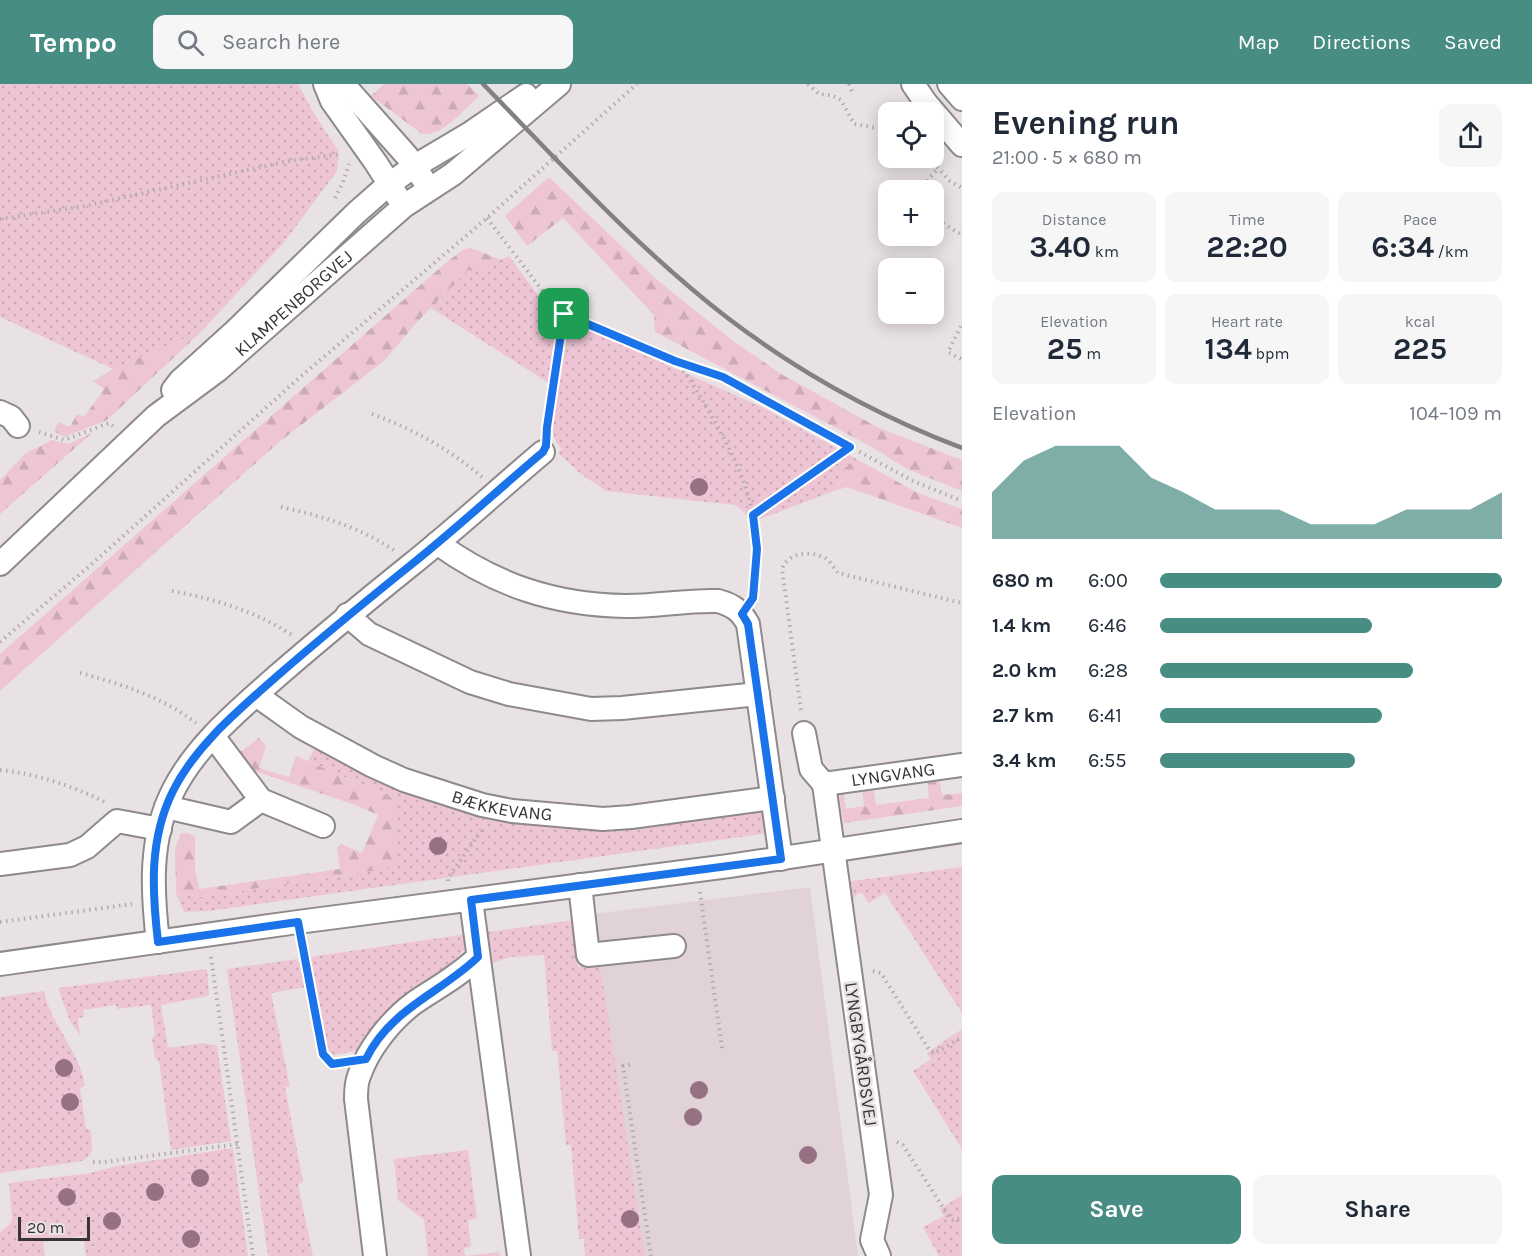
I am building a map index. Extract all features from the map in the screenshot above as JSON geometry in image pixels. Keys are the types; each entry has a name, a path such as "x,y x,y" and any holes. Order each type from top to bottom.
{"street":[{"path":"325,84 332,101 404,206"},
{"path":"343,84 415,166 428,189"},
{"name":"KLAMPENBORGVEJ","path":"156,416 180,381 389,184 504,112 521,100 537,84"},
{"name":"KLAMPENBORGVEJ","path":"0,564 156,416 218,370 404,206 453,174 559,84"},
{"path":"913,84 962,145"},
{"path":"949,84 962,99"},
{"path":"0,412 11,417 18,426"},
{"path":"158,942 154,901 154,862 163,818 183,774 195,756 256,695 310,647 543,452"},
{"path":"437,543 480,572 508,585 536,593 597,604 626,606 718,601 732,605 742,614 748,624 781,859"},
{"path":"347,615 369,634 470,682 509,694 591,709 758,694"},
{"name":"BÆKKEVANG","path":"256,695 301,727 373,766 404,780 482,805 603,819 773,798"},
{"path":"804,733 811,770 824,784 832,850"},
{"path":"213,736 261,800 323,826"},
{"name":"LYNGVANG","path":"824,784 962,765"},
{"path":"0,864 70,855 87,847 117,822 163,818 231,822 261,800"},
{"path":"0,964 298,922 781,859 962,831"},
{"name":"LYNGBYGÅRDSVEJ","path":"832,850 880,1194 872,1240 879,1256"},
{"path":"580,885 588,955 674,946"},
{"path":"461,901 478,957 519,1256"},
{"path":"375,1256 356,1099 358,1077 366,1059 387,1029 412,1005 462,972 478,957"}],"path":[{"path":"0,642 93,563 299,378 487,218 637,84"},
{"path":"808,84 819,94 831,95 841,100 854,124 878,128"},
{"path":"849,84 852,92"},
{"path":"330,205 344,182 351,154 350,127"},
{"path":"0,219 85,206 288,161 342,154"},
{"path":"928,180 938,168 950,181 962,188"},
{"path":"487,218 554,306 564,314 675,361 723,377 913,481 962,501"},
{"path":"944,224 962,235"},
{"path":"543,452 546,446 564,314"},
{"path":"961,359 948,352 962,324"},
{"path":"675,361 689,377 733,454 753,515 757,549 753,598 742,614"},
{"path":"372,414 406,427 438,444 468,465 497,490"},
{"path":"64,440 109,423"},
{"path":"753,515 850,447"},
{"path":"281,507 315,514 348,526 381,541 413,563"},
{"path":"804,733 782,569 785,561 794,555 826,558 838,573 962,603"},
{"path":"172,591 209,598 245,610 279,627 310,647"},
{"path":"80,673 116,682 150,695 183,713 213,736"},
{"path":"0,770 50,778 80,789 108,803 117,822"},
{"path":"461,901 447,878 498,808"},
{"path":"697,870 722,1048"},
{"path":"0,922 154,901"},
{"path":"298,922 323,1054 332,1064 366,1059"},
{"path":"208,935 253,1256"},
{"path":"849,975 875,971 881,973 932,1053 962,1037"},
{"path":"630,1065 623,1066 651,1256"},
{"path":"873,1142 895,1141 903,1145 949,1217 953,1220 962,1218"},
{"path":"93,1162 238,1144"}],"shaded area":[{"path":"810,887 858,1256 645,1256 593,914"}],"green space":[{"path":"0,84 298,84 339,152 337,171 285,241 202,331 113,369 0,317"},
{"path":"384,84 467,84 479,96 445,127 430,134 422,134 371,96"},
{"path":"549,177 656,279 732,340 781,374 879,428 962,460 962,491 907,469 872,447 655,332 654,315 563,218 527,246 505,216"},
{"path":"471,248 496,258 487,274 468,270 418,321 385,360 278,443 0,691 0,654 449,260 465,249"},
{"path":"509,256 556,320 597,334 762,407 860,461 852,463 834,491 760,519 749,519 735,505 606,491 581,474 558,453 562,449 557,443 552,428 557,386 547,382 431,308 468,270 493,267 496,258 500,260"},
{"path":"202,331 107,420 64,437 54,431 58,422 70,427 77,414 84,417 104,389 93,381 113,369"},
{"path":"92,433 0,514 0,480 25,454 52,440 68,444"},
{"path":"860,461 918,493 962,509 962,528 847,487 834,491 843,478 842,470"},
{"path":"259,738 266,746 259,768 289,777 296,756 397,800 398,861 384,869 199,897 176,893 175,849 181,833 188,833 195,837 195,867 199,889 340,869 337,848 341,844 362,853 378,815 249,769 239,753"},
{"path":"317,744 495,815 761,811 764,813 770,833 208,911 184,912 176,893 199,897 366,872 397,800 308,761"},
{"path":"939,777 942,795 962,793 962,806 844,823 838,791 843,791 846,809 864,806 862,787 873,786 876,805 929,798 927,779"},
{"path":"962,867 962,1013 885,893 869,903 862,893 857,894 851,904 844,882"},
{"path":"575,920 578,967 600,964 645,1256 585,1256 584,1239 579,1239 571,1145 566,1145 557,1051 552,1051 544,955 511,957 492,963 488,932"},
{"path":"467,934 468,940 464,950 456,959 400,1003 360,1050 334,1055 325,1047 310,957"},
{"path":"297,959 302,968 306,987 271,993 290,1087 285,1087 303,1181 298,1184 313,1256 268,1256 227,969"},
{"path":"207,969 209,994 207,996 161,1005 168,1048 204,1043 217,1046 231,1141 171,1150 159,1061 155,1058 152,1038 155,1034 151,1005 117,1009 116,1005 83,1010 84,1017 78,1018 80,1035 70,1021 58,988"},
{"path":"44,991 53,1016 82,1073 85,1086 80,1088 86,1128 91,1131 92,1151 85,1160 0,1173 0,997"},
{"path":"962,1029 962,1149 913,1071 931,1059 927,1053"},
{"path":"233,1148 248,1256 86,1256 83,1236 43,1242 45,1256 0,1256 0,1232 10,1224 12,1219 9,1183 90,1173 117,1166"},
{"path":"468,1150 477,1218 468,1220 471,1247 464,1248 465,1256 428,1256 424,1220 398,1200 394,1159"},
{"path":"962,1195 962,1256 939,1256 923,1227 944,1216 940,1209"},
{"path":"499,1252 500,1256 465,1256"}],"railway":[{"path":"483,84 632,236 729,319 756,339 841,392 900,422 962,448"}],"route":[{"path":"564,314 675,361 723,377 850,447 753,515 757,549 753,598 742,614 748,624 781,859 471,900 478,957 462,972 412,1005 387,1029 366,1059 332,1064 323,1054 298,922 158,942 152,882 156,846 166,807 195,756 256,695 347,615 437,543 546,449 547,427 564,314"}]}
